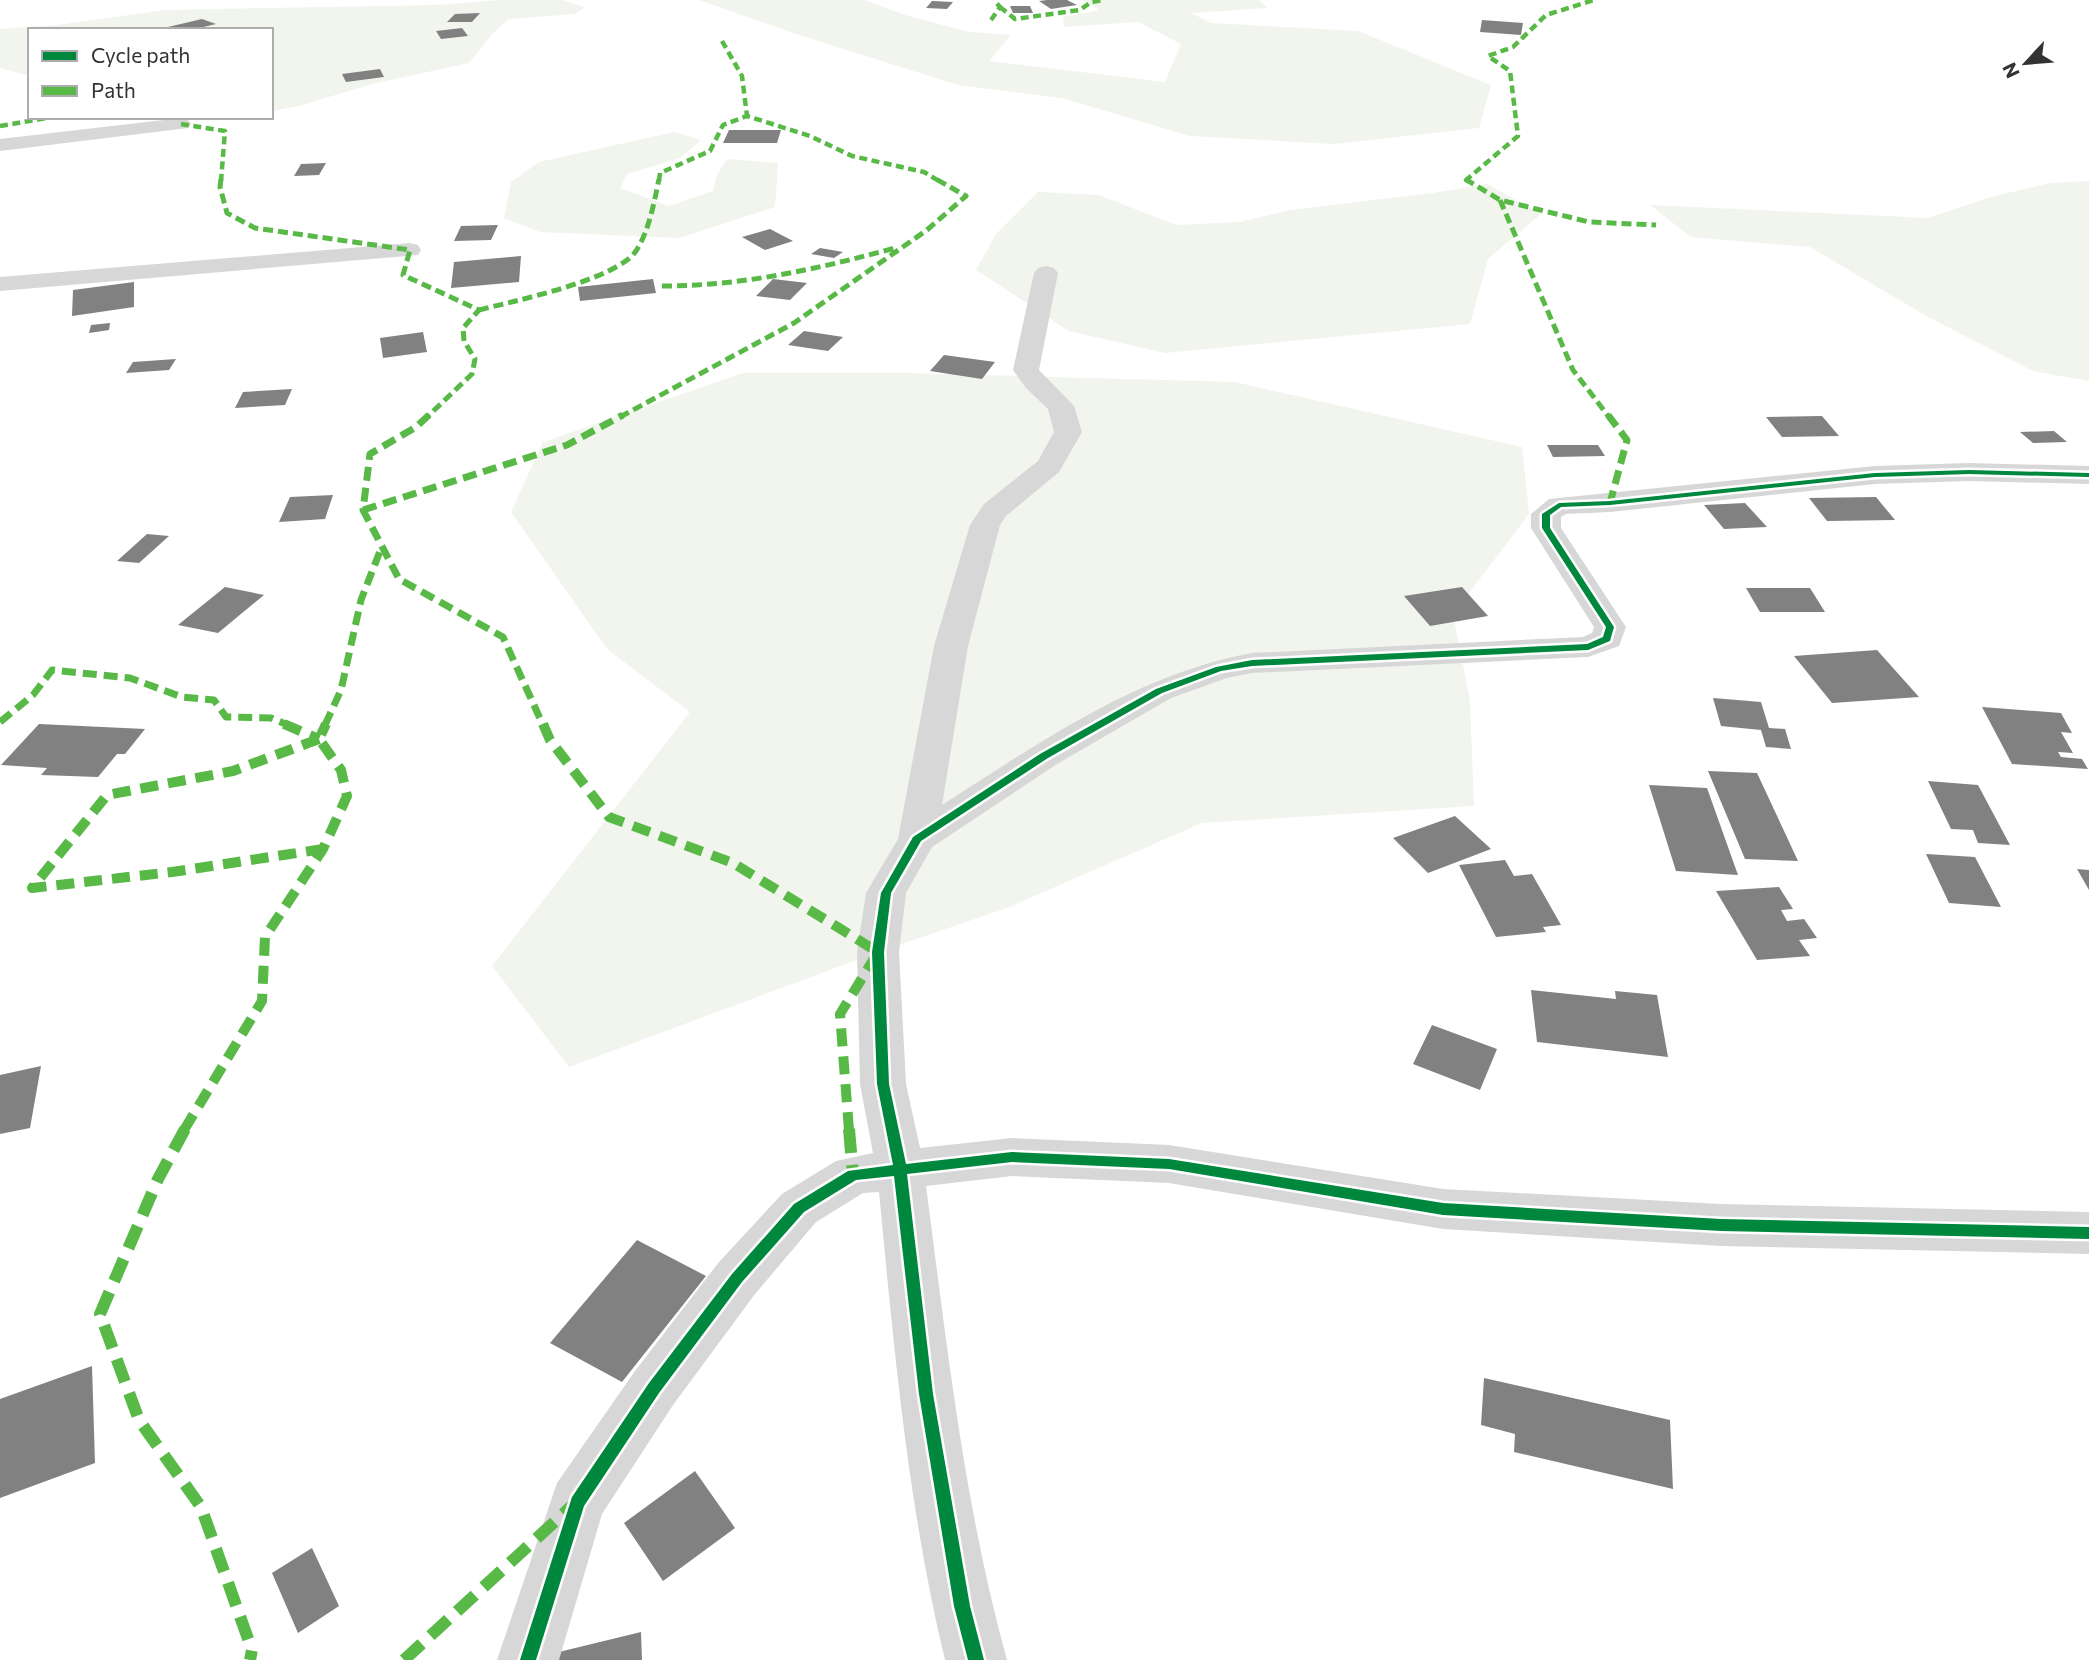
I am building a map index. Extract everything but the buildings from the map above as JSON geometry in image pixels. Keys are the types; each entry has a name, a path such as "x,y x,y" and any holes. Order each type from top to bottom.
{"street":[{"path":"0,145 181,124"},
{"path":"0,284 410,250"},
{"path":"976,1660 962,1606 926,1394 900,1168 883,1084 878,952 886,893 917,839 951,646 985,525 995,510 1049,466 1068,432 1061,406 1026,370 1046,273"},
{"path":"917,839 1044,756 1159,691 1219,669 1252,663 1588,647 1607,639 1610,627 1546,528 1546,514 1559,505 1610,503 1875,475 1969,472 2089,475"},
{"path":"528,1660 578,1502 654,1388 737,1278 799,1208 853,1175 1012,1157 1169,1164 1443,1209 1721,1225 2089,1233"}],"shaded area":[{"path":"501,0 562,0 585,7 575,14 509,19 494,32 469,63 372,84 299,106 273,111 273,28 28,28 28,75 0,68 0,29 57,25 165,10 437,5"},
{"path":"699,0 865,0 905,15 969,32 1011,35 989,61 1165,82 1181,44 1138,22 1064,27 1063,17 1100,10 1082,0 1259,0 1268,8 1191,13 1211,23 1358,31 1491,85 1479,128 1334,144 1190,136 1062,98 958,85"},
{"path":"674,132 701,140 680,158 627,174 620,188 669,206 713,191 716,177 727,159 778,163 775,207 679,238 540,232 504,218 511,182 539,162"},
{"path":"2089,181 2089,381 2033,371 1926,316 1810,247 1691,237 1650,205 1928,218 1991,197 2050,183"},
{"path":"1487,184 1541,214 1488,259 1470,324 1165,353 1069,331 976,270 996,234 1038,192 1099,195 1176,225 1240,222 1290,210"},
{"path":"743,373 907,373 1235,382 1522,447 1529,514 1453,614 1470,701 1474,806 1202,823 1007,908 878,952 569,1067 492,966 690,712 607,649 511,512 543,442"}],"marked path":[{"path":"991,20 1000,7 994,0"},
{"path":"1000,7 1015,19 1080,10 1091,2 1104,0"},
{"path":"1594,0 1546,15 1513,47 1488,56 1510,71 1518,136 1464,180 1500,200 1589,222 1656,225"},
{"path":"722,41 742,76 747,116"},
{"path":"363,510 567,445 794,323 927,230 966,196 924,172 852,156 810,136 747,116 723,125 710,151 660,173 645,231 630,258 601,274 581,281 479,310"},
{"path":"0,126 41,119"},
{"path":"181,124 225,131 220,187 227,213 255,228 410,250 403,275 479,310 463,328 464,341 475,359 472,374 416,427 370,454 363,510 399,579 503,637 550,740 609,817 733,863 878,952 840,1014 853,1175"},
{"path":"1500,200 1573,370 1627,440 1610,503"},
{"path":"662,286 751,281 895,248"},
{"path":"250,1660 252,1650 201,1507 139,1420 100,1314 158,1179 203,1095 262,1001 265,937 323,849 347,796 341,770 319,739 341,690 361,600 382,546"},
{"path":"0,722 33,695 52,670 130,678 182,697 214,700 226,717 271,718 319,739"},
{"path":"319,739 233,771 107,795 32,888 172,872 323,849"},
{"path":"404,1660 574,1504"}],"cycle path":[{"path":"976,1660 962,1606 926,1394 900,1168 883,1084 878,952 886,893 917,839 1044,756 1159,691 1219,669 1252,663 1588,647 1607,639 1610,627 1546,528 1546,514 1559,505 1610,503 1875,475 1969,472 2089,475"},
{"path":"528,1660 577,1502 654,1388 737,1278 799,1208 853,1175 1012,1157 1169,1164 1443,1209 1721,1225 2089,1233"}]}
